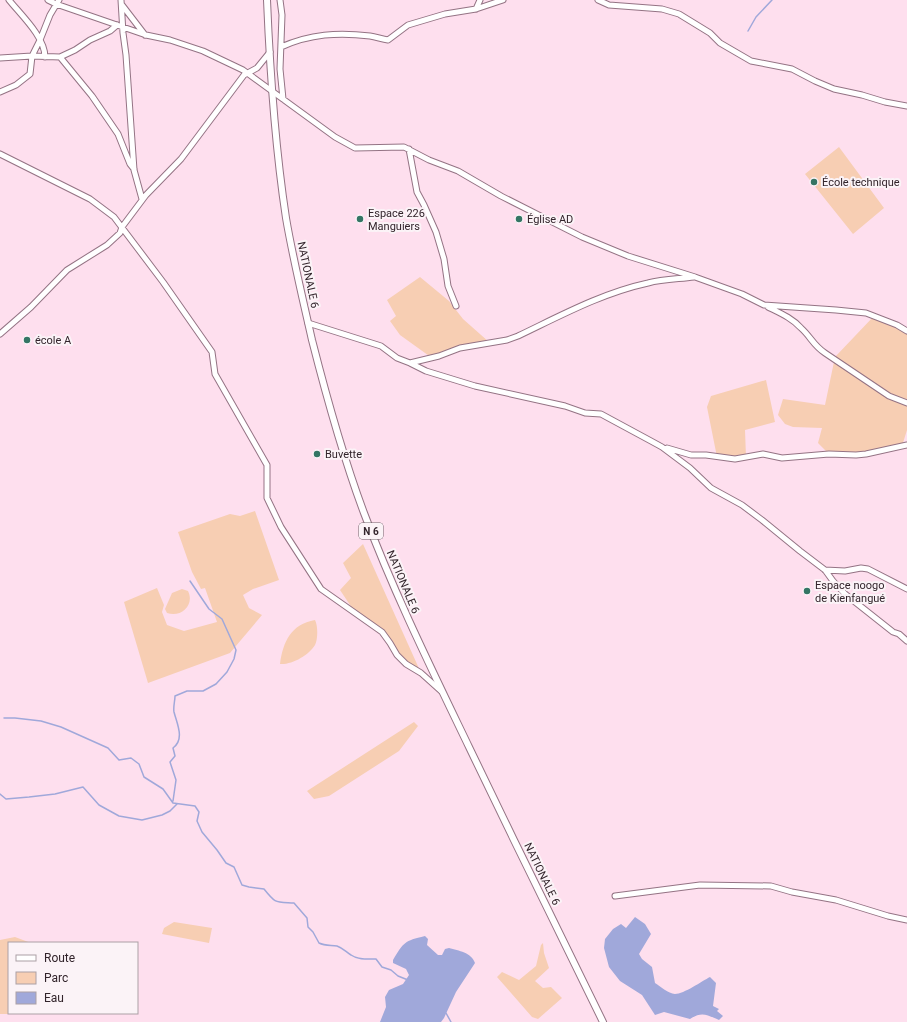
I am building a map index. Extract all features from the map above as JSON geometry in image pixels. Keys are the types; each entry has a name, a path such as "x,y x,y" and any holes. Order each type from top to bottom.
{"main road":[{"name":"NATIONALE 6","path":"267,0 273,91 286,217 308,323 330,407 363,512 407,618 603,1022"}],"street":[{"path":"9,0 40,40 44,48 45,57"},
{"path":"48,0 146,35 170,40 203,51 246,73 335,137 355,148 404,147 429,160 458,171 501,196 582,237 628,256 695,277 742,294 783,314 795,322 816,347 889,396 907,403"},
{"path":"280,0 282,15 280,69 283,99"},
{"path":"476,9 480,0"},
{"path":"281,47 297,40 320,35 338,34 371,36 388,40 408,25 445,14 476,9 503,0"},
{"path":"598,0 609,5 662,9 680,14 710,32 720,43 751,60 792,69 834,89 907,106"},
{"path":"0,92 16,85 28,76 31,71 32,56 57,2"},
{"path":"122,2 120,26 126,62 134,170 142,199"},
{"path":"122,2 146,35"},
{"path":"0,58 32,56 60,57 75,50 90,40 120,26"},
{"path":"0,334 31,307 67,270 107,245 120,233 122,227 142,199 181,159 194,143 213,114 224,103 246,73 257,68 270,52"},
{"path":"60,57 92,96 118,134 130,164 134,170"},
{"path":"409,149 416,192 424,205 436,232 444,259 448,286 456,306"},
{"path":"0,154 90,199 114,217 163,282 212,352 215,374 267,465 267,498 281,527 321,589 382,632 397,655 406,664 421,673 442,692"},
{"path":"410,362 439,356 460,348 507,340 618,291 649,282 695,277"},
{"path":"764,305 866,313 897,325 907,331"},
{"path":"308,323 381,346 397,358 410,362 426,370 475,386 565,406 585,413 601,414 662,447 690,468 711,488 742,505 825,570 845,594 893,632 900,634 907,641"},
{"path":"662,447 691,456 706,455 735,459 762,454 782,458 829,454 856,455 907,445"},
{"path":"825,570 844,571 861,568 868,569 907,589"},
{"path":"615,896 700,885 771,886 792,892 836,900 888,916 907,920"}],"green space":[{"path":"839,147 884,208 853,234 805,174"},
{"path":"420,277 449,301 463,319 489,342 432,358 400,335 390,321 396,316 387,300"},
{"path":"874,316 907,331 907,430 902,446 866,454 829,454 818,443 822,428 793,427 785,424 778,415 783,399 825,405 835,357"},
{"path":"766,380 775,422 745,430 746,457 717,457 707,407 711,396"},
{"path":"255,511 279,580 253,589 243,595 249,608 262,615 230,653 148,683 124,602 157,588 164,605 162,612 167,625 184,631 217,622 205,588 201,589 192,572 178,532 230,514 240,516"},
{"path":"363,544 421,673 406,664 382,632 356,614 340,590 351,578 343,563"},
{"path":"182,589 188,591 190,596 188,605 182,612 177,614 167,613 165,609 172,593"},
{"path":"315,620 317,626 317,636 315,645 312,649 295,661 280,664 283,648 290,635 300,625"},
{"path":"414,722 418,726 399,751 329,796 314,799 307,791"},
{"path":"174,922 212,928 209,943 162,934 164,928"},
{"path":"15,937 28,942 8,942 8,1014 0,1014 0,940"},
{"path":"543,943 544,953 549,968 535,981 543,988 551,987 562,998 538,1019 532,1017 497,977 502,972 519,980 536,966 541,945"}],"water":[{"path":"635,917 645,924 651,934 639,954 642,959 652,967 655,983 667,991 675,994 688,990 710,977 716,983 713,1006 719,1009 717,1011 723,1016 719,1020 701,1014 690,1019 664,1012 655,1015 642,995 620,981 609,967 604,948 605,939 613,929 621,924 626,928"},
{"path":"425,936 428,939 427,945 438,955 442,955 445,949 449,948 468,954 475,963 456,992 441,1022 380,1022 386,1007 385,997 389,990 403,984 409,975 406,969 393,963 393,960 405,943"}],"waterway":[{"path":"748,31 756,17 772,0"},
{"path":"173,801 176,780 170,762 175,756 173,748 179,740 179,731 174,710 175,696 187,691 203,691 216,684 227,672 234,659 236,650 222,619 209,609 190,581"},
{"path":"4,718 41,721 61,727 108,748 119,760 131,758 139,764 144,777 163,789 173,803 195,806 199,812 197,821 202,832 226,863 234,867 242,885 264,889 276,901 294,903 307,918 308,927 313,932 319,943 337,946 357,958 376,959 382,967 391,970 398,976 408,980"},
{"path":"0,794 6,799 55,794 83,787 99,805 119,816 142,820 162,815 170,811 177,804"},
{"path":"446,1013 451,1022"}],"place":[{"name":"École technique","path":"814,182"},
{"name":"Espace 226 Manguiers","path":"360,219"},
{"name":"Église AD","path":"519,219"},
{"name":"école A","path":"27,340"},
{"name":"Buvette","path":"317,454"},
{"name":"Espace noogo de Kienfangué","path":"807,591"}]}
